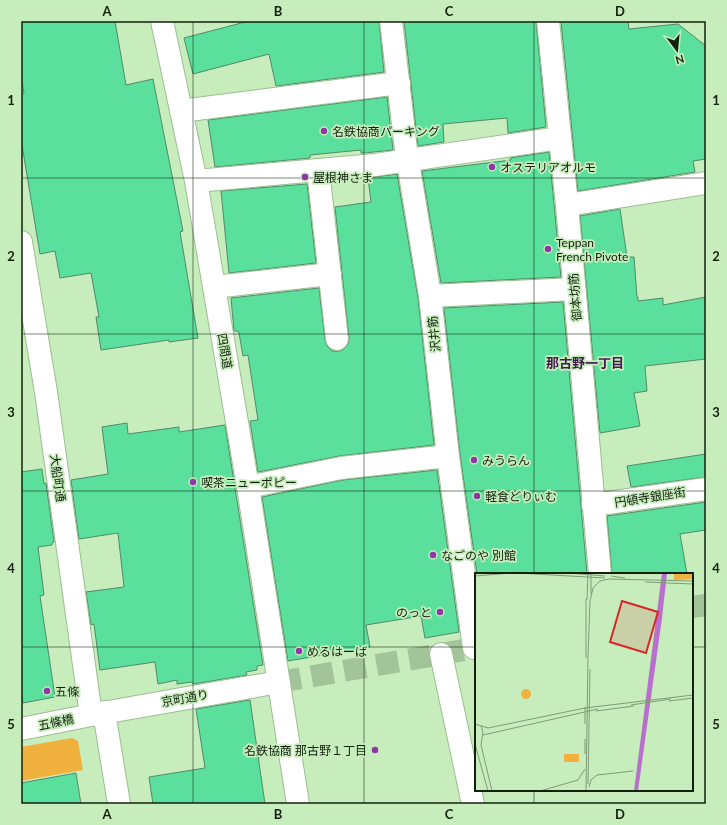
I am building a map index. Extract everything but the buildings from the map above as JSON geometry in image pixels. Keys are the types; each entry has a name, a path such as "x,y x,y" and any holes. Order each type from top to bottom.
{"street":[{"name":"四間道","path":"162,21 196,181 248,487 298,804"},
{"name":"沢井筋","path":"391,21 406,150 430,296 448,456 474,648"},
{"name":"御本坊筋","path":"548,21 567,205 600,573"},
{"path":"181,111 399,83"},
{"path":"196,181 375,166 560,138"},
{"path":"318,170 337,339"},
{"path":"567,205 706,183"},
{"name":"大船町通","path":"21,242 98,713 119,804"},
{"path":"214,288 330,274"},
{"path":"430,296 574,289"},
{"path":"248,487 341,468 448,456"},
{"name":"円頓寺銀座街","path":"593,506 706,489"},
{"path":"441,654 472,804"},
{"name":"京町通り","path":"98,713 279,682"},
{"name":"五條橋","path":"21,729 98,713"}],"shaded area":[{"path":"72,738 78,741 83,770 21,781 21,747"}],"tunnel":[{"path":"693,607 706,605"},
{"path":"279,682 475,648"}],"place":[{"name":"名鉄協商パーキング","path":"324,131"},
{"name":"オステリアオルモ","path":"492,167"},
{"name":"屋根神さま","path":"305,177"},
{"name":"Teppan French Pivote","path":"548,249"},
{"name":"みうらん","path":"474,460"},
{"name":"喫茶ニューポピー","path":"193,482"},
{"name":"軽食どりぃむ","path":"477,496"},
{"name":"なごのや 別館","path":"433,555"},
{"name":"のっと","path":"440,612"},
{"name":"めるはーば","path":"299,651"},
{"name":"五條","path":"47,691"},
{"name":"名鉄協商 那古野１丁目","path":"375,750"}],"district":[{"name":"那古野一丁目","path":"585,363"}]}
